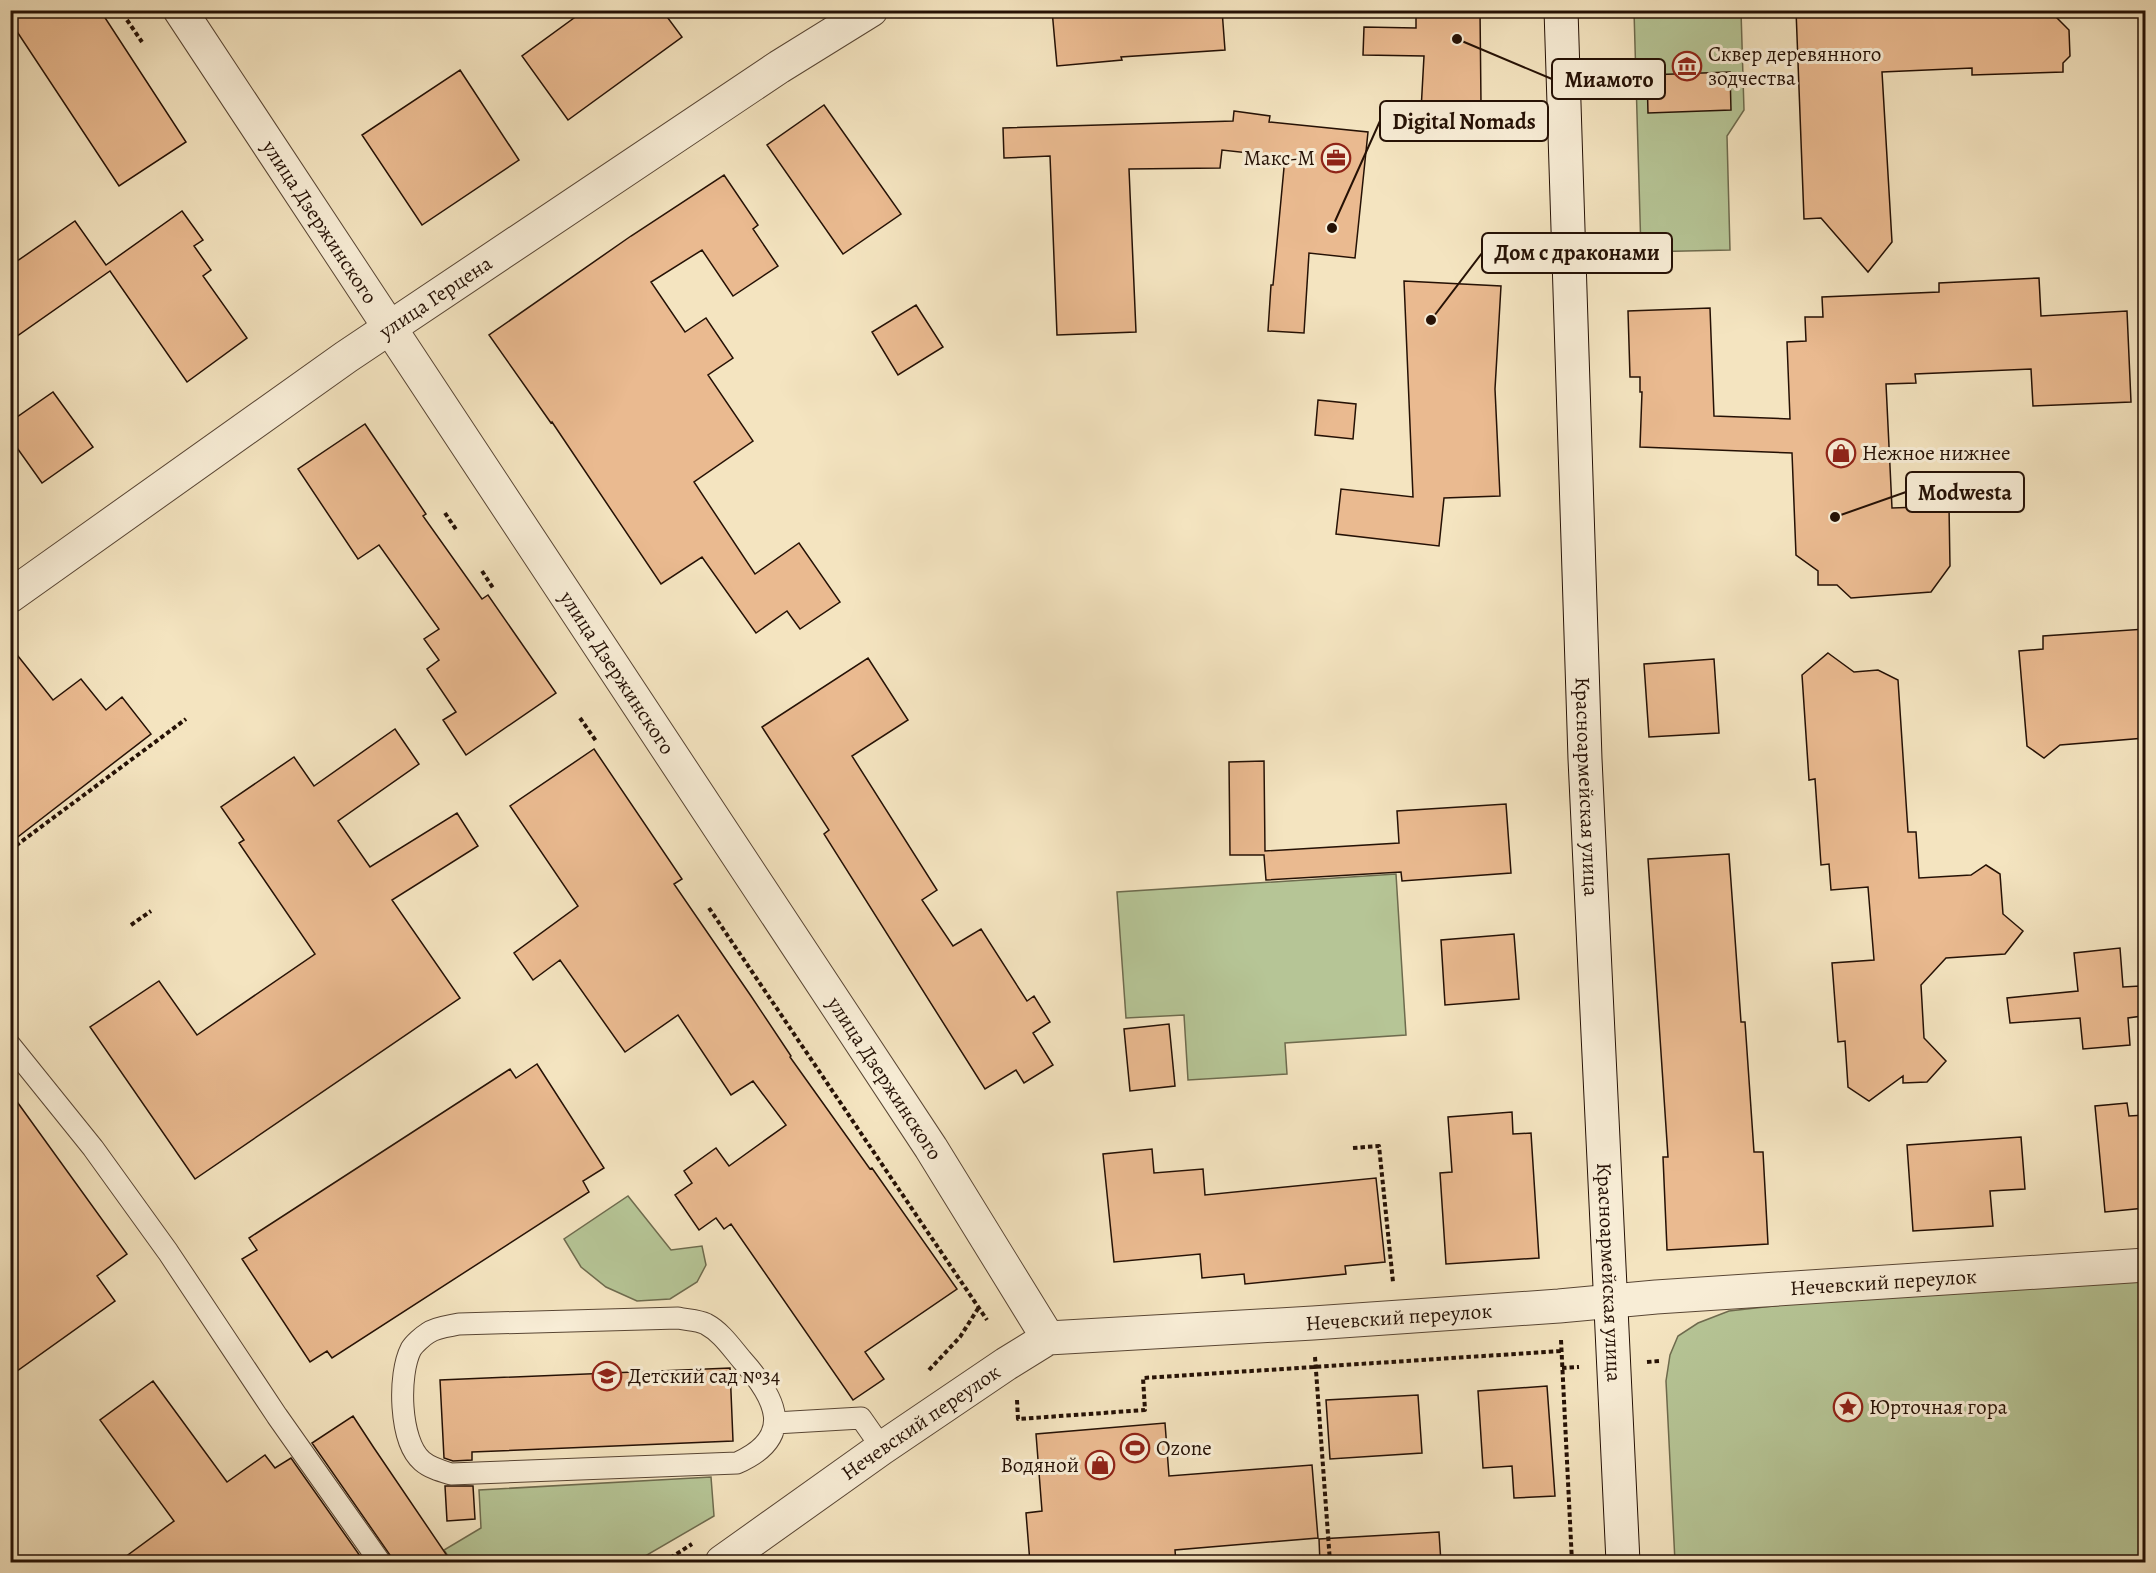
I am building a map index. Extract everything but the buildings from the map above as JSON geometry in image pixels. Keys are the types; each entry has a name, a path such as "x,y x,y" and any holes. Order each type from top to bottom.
{"street":[{"name":"улица Дзержинского","path":"180,10 931,1148 1048,1338"},
{"name":"улица Герцена","path":"10,596 242,430 390,328 779,68 871,10"},
{"name":"Красноармейская улица","path":"1562,10 1585,759 1623,1563"},
{"name":"Нечевский переулок","path":"722,1563 882,1448 1048,1338 1313,1323 1559,1306 1609,1300 2145,1264"}],"lane":[{"path":"10,1045 93,1148 155,1233 277,1416 380,1563"},
{"path":"678,1318 704,1323 720,1334 760,1380 772,1405 775,1423 769,1441 755,1454 737,1462 451,1474 437,1470 421,1460 410,1442 404,1412 402,1378 412,1348 429,1331 459,1324 678,1318"},
{"path":"775,1423 861,1418 882,1448"}],"path":[{"path":"127,20 141,42"},
{"path":"445,513 457,531"},
{"path":"482,570 493,588"},
{"path":"580,718 596,741"},
{"path":"10,850 186,719"},
{"path":"709,908 987,1320"},
{"path":"131,925 152,911"},
{"path":"1353,1148 1378,1146 1393,1282"},
{"path":"1313,1323 1330,1563"},
{"path":"1560,1339 1572,1563"},
{"path":"1016,1389 1018,1419 1145,1410 1143,1378 1561,1351"},
{"path":"1562,1368 1579,1367"}],"green space":[{"path":"1634,11 1741,11 1744,110 1727,136 1730,250 1641,252"},
{"path":"1396,874 1406,1035 1285,1043 1287,1074 1188,1080 1184,1015 1126,1018 1117,892"},
{"path":"628,1196 671,1250 702,1246 706,1265 697,1282 670,1299 637,1301 606,1287 581,1267 564,1239"},
{"path":"2145,1281 2145,1562 1675,1562 1666,1381 1670,1355 1678,1336 1698,1323 1729,1311 1870,1295"},
{"path":"711,1477 714,1516 635,1562 452,1562 444,1550 481,1528 479,1490"}],"place":[{"name":"Миамото","path":"1457,39"},
{"name":"Сквер деревянного зодчества","path":"1687,66"},
{"name":"Макс-М","path":"1336,158"},
{"name":"Digital Nomads","path":"1332,228"},
{"name":"Дом с драконами","path":"1431,320"},
{"name":"Нежное нижнее","path":"1841,453"},
{"name":"Modwesta","path":"1835,517"},
{"name":"Детский сад №34","path":"607,1376"},
{"name":"Юрточная гора","path":"1848,1407"},
{"name":"Ozone","path":"1135,1448"},
{"name":"Водяной","path":"1100,1465"}]}
